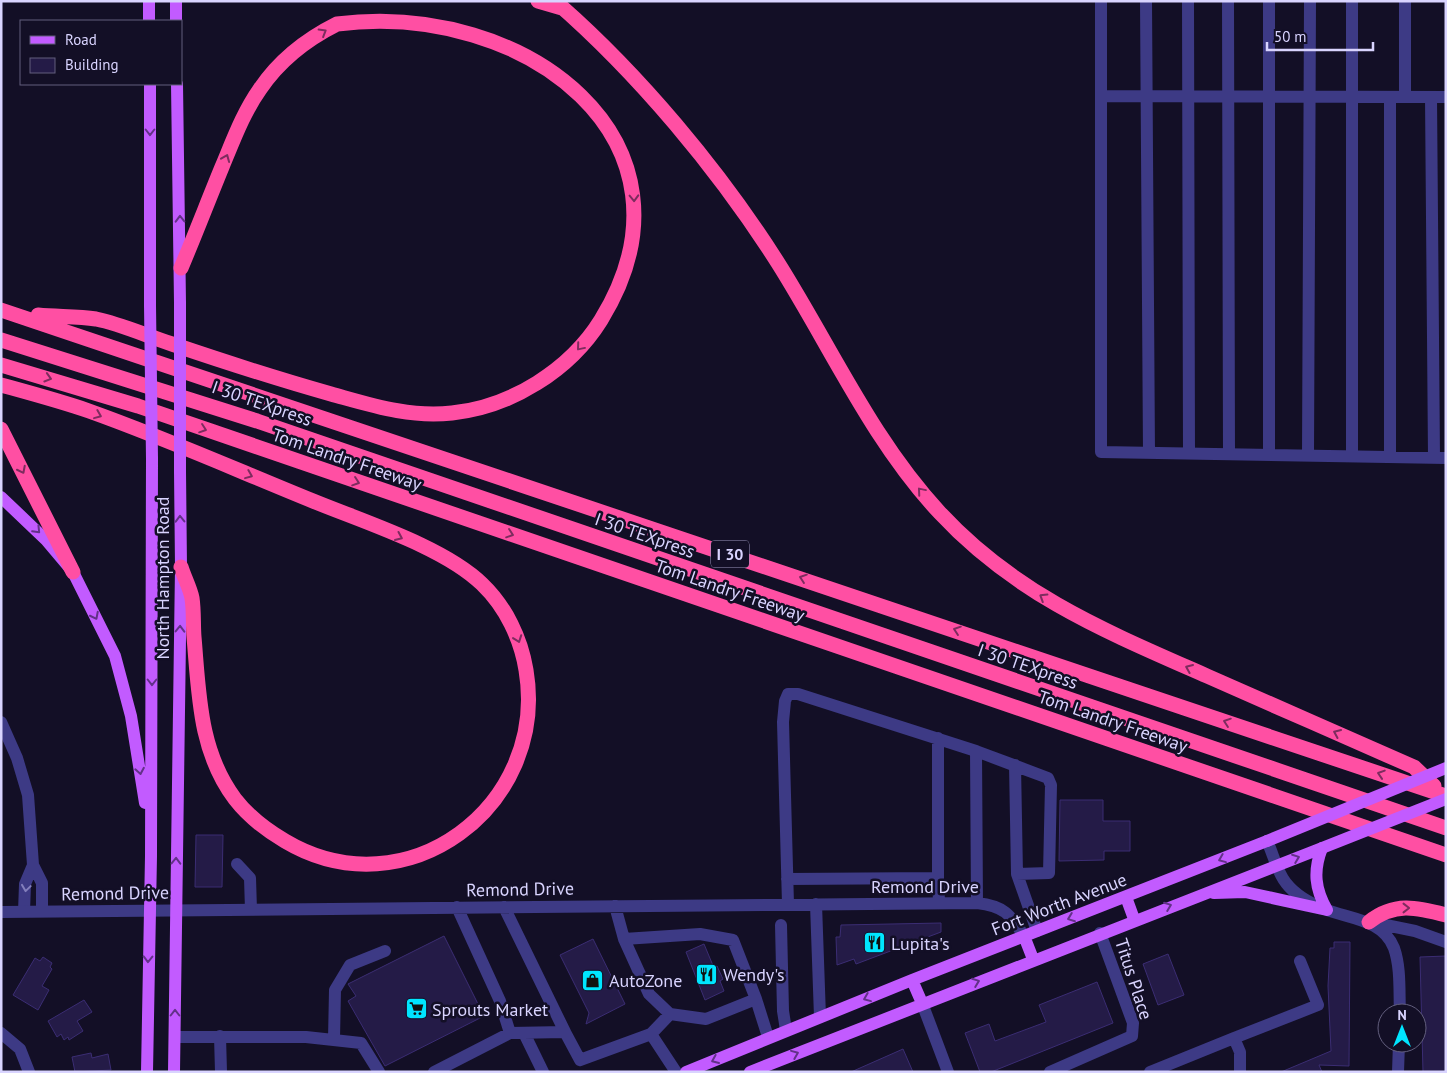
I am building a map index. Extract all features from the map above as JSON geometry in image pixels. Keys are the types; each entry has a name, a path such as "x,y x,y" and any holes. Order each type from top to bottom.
{"highway":[{"path":"538,1 558,5 655,101 720,180 779,264 873,426 908,475 934,507 977,549 1016,580 1059,608 1116,637 1414,767 1445,797"},
{"path":"181,268 243,120 261,88 303,44 355,15 385,7"},
{"path":"16,314 96,319 279,379 401,412 454,413 503,400 529,388 574,354 594,331 622,279 631,249 635,216 634,186 629,157 620,130 608,106"},
{"name":"Tom Landry Freeway","path":"1,310 1445,797"},
{"name":"I 30 TEXpress","path":"1,340 257,421 1446,828"},
{"name":"Tom Landry Freeway","path":"1,365 147,409 1446,855"},
{"path":"1,385 88,411 376,526 438,554 466,570 485,586 514,630 524,655 530,710 519,758 508,782 493,804 473,824 452,840 424,853 372,863 349,863 321,858 294,847 271,833 251,817 234,798 211,756 200,719 192,598 181,567"},
{"path":"2,431 73,572"},
{"path":"1369,922 1381,913 1393,909 1422,909 1446,915"}],"main road":[{"path":"149,1 149,20"},
{"path":"176,1 176,20"},
{"name":"North Hampton Road","path":"147,1072 149,910 152,856 150,85"},
{"name":"North Hampton Road","path":"174,1072 181,567 181,268 177,85"},
{"path":"1,497 46,540 73,572 115,656 132,724 152,856"},
{"name":"Fort Worth Avenue","path":"686,1072 820,1016 1126,897 1446,768"},
{"path":"750,1072 1134,919 1322,848 1445,797"},
{"path":"1322,848 1316,880 1318,895 1327,910"},
{"path":"1201,894 1245,892 1327,910"},
{"path":"1126,897 1134,919"},
{"path":"1024,936 1034,959"},
{"path":"912,980 922,1003"}],"street":[{"path":"1101,1 1101,452 1440,457 1431,97"},
{"path":"1146,1 1149,453"},
{"path":"1188,1 1189,454"},
{"path":"1228,1 1229,454"},
{"path":"1269,1 1269,455"},
{"path":"1308,456 1310,1"},
{"path":"1352,1 1352,456"},
{"path":"1405,97 1406,1"},
{"path":"1101,96 1446,97"},
{"path":"1390,97 1390,457"},
{"path":"788,904 783,722 785,701 788,694 798,694 938,738 1048,778 1051,785 1049,872 1017,874"},
{"path":"1,722 17,758 28,796 33,865 42,883 42,911"},
{"path":"938,738 939,902"},
{"path":"976,751 976,903"},
{"path":"1015,765 1017,874 1037,931"},
{"path":"1267,841 1284,881 1298,895 1327,910 1369,922 1415,931 1446,942"},
{"path":"237,864 250,878 251,910"},
{"path":"24,912 25,884 33,865"},
{"path":"787,879 938,878"},
{"name":"Remond Drive","path":"1,912 939,902 990,904 1008,912 1024,936"},
{"path":"816,904 820,1016"},
{"path":"615,906 624,940 649,994 670,1014 706,1019 756,999"},
{"path":"457,907 500,1001 510,1033"},
{"path":"504,907 580,1060 651,1034 670,1014"},
{"path":"1369,922 1388,936 1394,949 1399,978 1400,1003"},
{"path":"781,925 783,1011 786,1030"},
{"name":"Titus Place","path":"1050,1072 1132,1036 1133,1023 1100,933"},
{"path":"624,940 700,934 733,940 756,999 768,1037"},
{"path":"334,1039 335,990 350,965 385,951"},
{"path":"1150,1072 1318,1005 1300,961"},
{"path":"922,1003 948,1072"},
{"path":"524,1032 543,1072"},
{"path":"434,1072 510,1033 565,1032"},
{"path":"1,1033 20,1049 29,1072"},
{"path":"651,1034 676,1072"},
{"path":"174,1036 334,1039 361,1043 379,1072"},
{"path":"220,1036 221,1072"},
{"path":"1234,1038 1240,1052 1240,1072"},
{"path":"1398,1072 1399,1053"}],"building":[{"path":"1060,800 1103,800 1103,821 1130,821 1130,851 1104,851 1104,860 1059,861"},
{"path":"196,835 223,835 222,887 195,887"},
{"name":"Lupita's","path":"941,923 941,932 856,964 854,959 837,965 836,937 840,937 841,925"},
{"name":"Sprouts Market","path":"444,936 484,1016 385,1066 348,1001 356,996 348,984"},
{"name":"AutoZone","path":"593,939 625,1004 586,1024 589,1013 560,955"},
{"path":"1334,942 1350,942 1349,1066 1319,1065 1322,1072 1281,1072 1331,1051 1328,986 1330,948 1334,948"},
{"name":"Wendy's","path":"704,944 714,968 717,966 723,979 720,981 724,991 705,1000 686,952"},
{"path":"1168,954 1184,995 1158,1005 1143,964"},
{"path":"1446,956 1446,1072 1423,1072 1423,1053 1427,1053 1427,1003 1421,1003 1420,957"},
{"path":"43,957 52,963 50,967 52,969 42,986 49,990 38,1010 13,995 35,958 40,961"},
{"path":"1097,982 1113,1023 991,1072 980,1072 965,1033 989,1024 995,1041 1046,1022 1039,1005"},
{"path":"84,1000 92,1012 77,1021 83,1031 69,1040 68,1037 64,1040 61,1034 57,1037 48,1021"},
{"path":"903,1049 913,1072 851,1072"},
{"path":"91,1053 92,1058 108,1054 111,1070 75,1072 72,1057"}],"place":[{"name":"Lupita's","path":"875,943"},
{"name":"Wendy's","path":"707,974"},
{"name":"AutoZone","path":"593,980"},
{"name":"Sprouts Market","path":"416,1009"}]}
